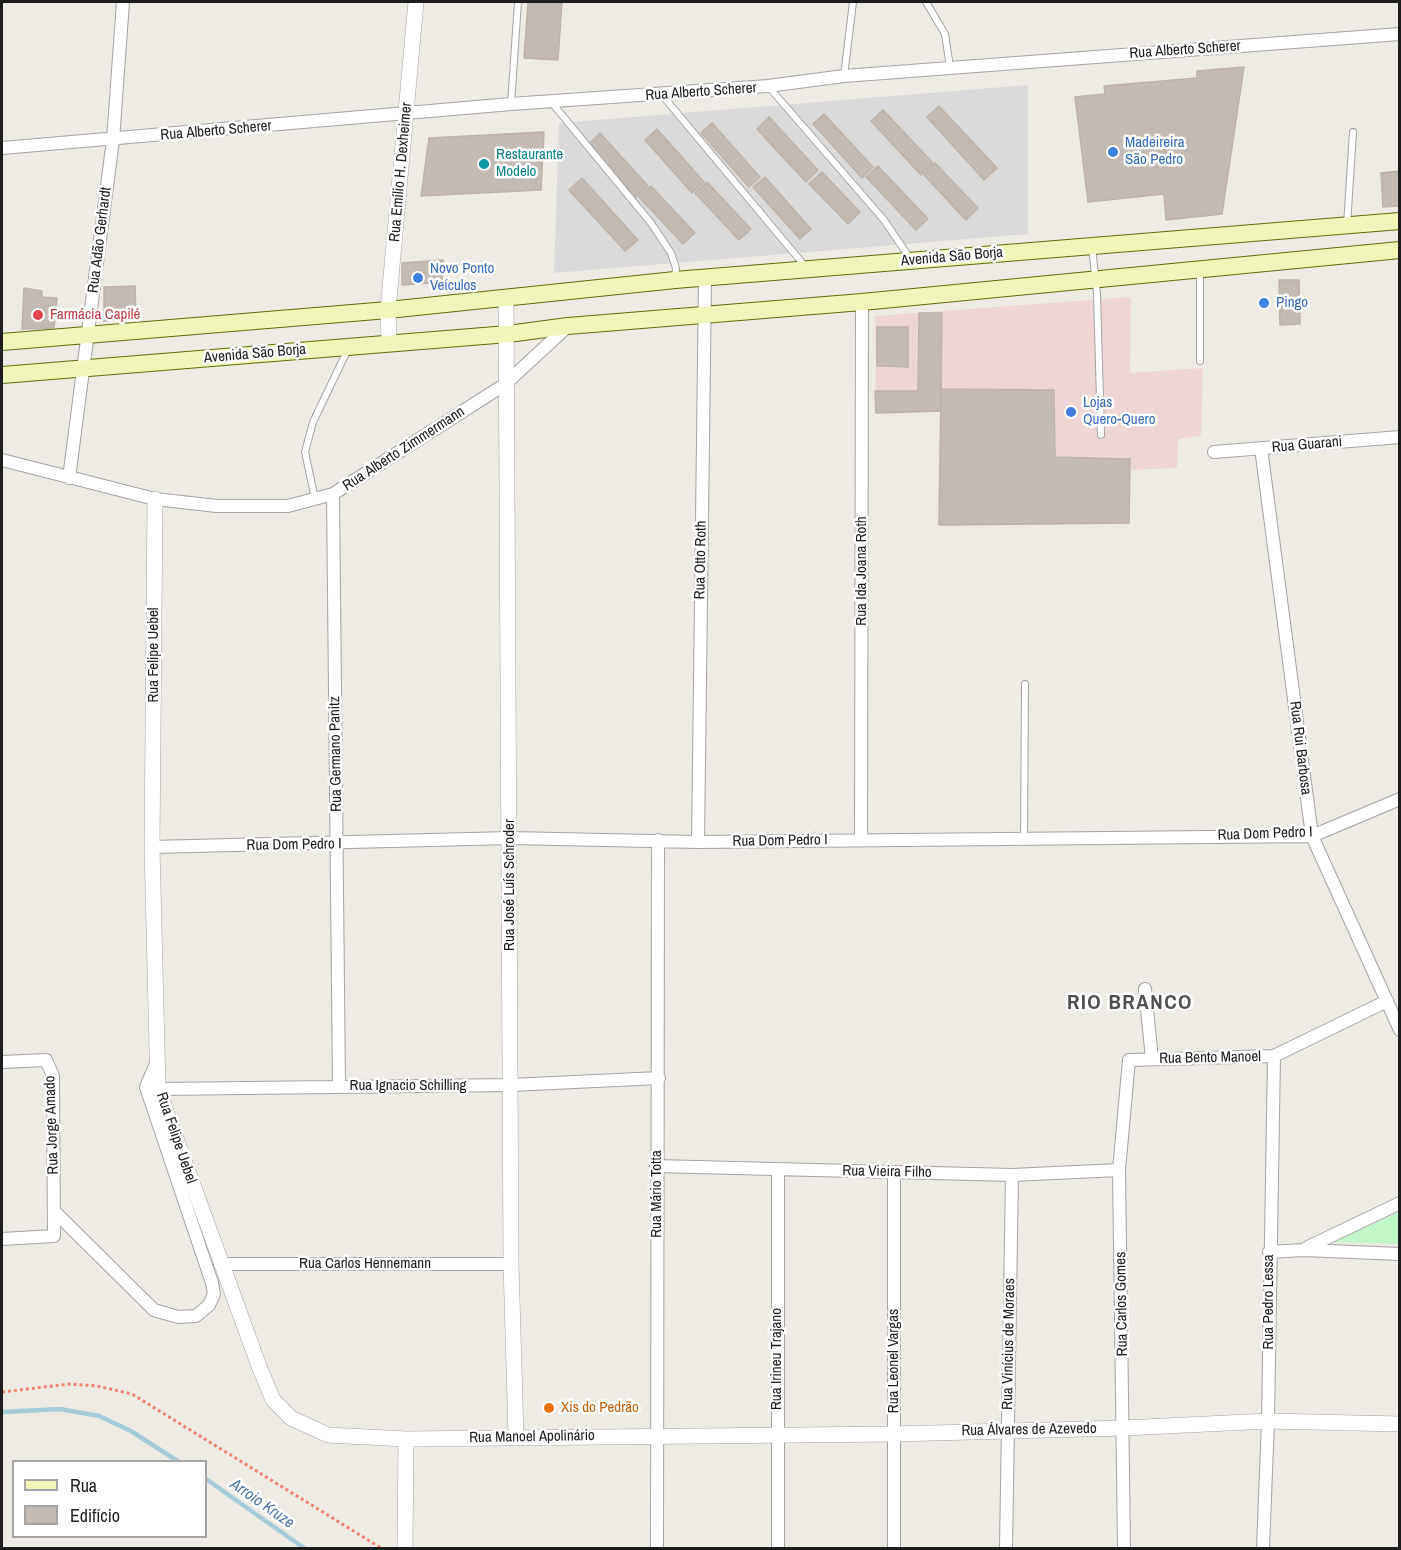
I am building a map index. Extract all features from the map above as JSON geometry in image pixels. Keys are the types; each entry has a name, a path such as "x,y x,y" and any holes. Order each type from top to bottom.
{"main road":[{"name":"Avenida São Borja","path":"2,342 388,310 675,280 1400,222"},
{"name":"Avenida São Borja","path":"2,375 508,334 568,326 862,302 1400,250"}],"street":[{"name":"Rua Adão Gerhardt","path":"69,478 113,140 123,2"},
{"name":"Rua Emílio H. Dexheimer","path":"389,342 388,310 416,2"},
{"name":"Rua Alberto Scherer","path":"2,148 511,104 768,87 844,76 1400,34"},
{"name":"Rua Otto Roth","path":"698,842 705,279"},
{"path":"506,298 508,334"},
{"name":"Rua Ida Joana Roth","path":"861,840 862,302"},
{"name":"Rua Alberto Zimmermann","path":"2,460 155,499 217,506 288,506 333,494 504,385 568,326"},
{"name":"Rua José Luís Schroder","path":"508,334 504,385 510,838 511,1264 516,1437"},
{"name":"Rua Guarani","path":"1214,452 1400,437"},
{"name":"Rua Rui Barbosa","path":"1261,448 1312,836 1400,1030"},
{"name":"Rua Germano Panitz","path":"333,494 339,1086"},
{"name":"Rua Felipe Uebel","path":"155,499 153,847 158,1089 220,1264 273,1400 291,1418 328,1435 406,1439"},
{"name":"Rua Dom Pedro I","path":"153,847 510,838 698,842 1312,836 1400,799"},
{"name":"Rua Mário Totta","path":"657,1548 658,840"},
{"path":"1145,989 1152,1059"},
{"name":"Rua Bento Manoel","path":"1129,1060 1274,1056 1387,1001"},
{"name":"Rua Pedro Lessa","path":"1263,1548 1268,1421 1274,1056"},
{"name":"Rua Jorge Amado","path":"2,1062 46,1060 53,1076 54,1211 54,1236 2,1239"},
{"path":"54,1211 154,1310 178,1317 196,1316 209,1305 214,1294 212,1283 146,1087 157,1060"},
{"name":"Rua Carlos Gomes","path":"1124,1548 1119,1170 1129,1060"},
{"name":"Rua Ignacio Schilling","path":"158,1089 511,1085 659,1078"},
{"name":"Rua Vieira Filho","path":"656,1166 894,1173 1012,1174 1119,1170"},
{"name":"Rua Irineu Trajano","path":"778,1170 778,1548"},
{"name":"Rua Leonel Vargas","path":"894,1173 894,1548"},
{"name":"Rua Vinícius de Moraes","path":"1006,1548 1012,1174"},
{"path":"1304,1250 1400,1203"},
{"path":"1269,1252 1304,1250 1400,1254"},
{"name":"Rua Carlos Hennemann","path":"220,1264 511,1264"},
{"name":"Rua Álvares de Azevedo","path":"658,1435 894,1434 1124,1428 1268,1421 1400,1424"},
{"name":"Rua Manoel Apolinário","path":"406,1439 658,1435"},
{"path":"405,1548 406,1439"}],"lane":[{"path":"511,104 518,2"},
{"path":"844,76 853,2"},
{"path":"926,2 945,34 950,68"},
{"path":"768,87 884,220 912,260"},
{"path":"662,95 809,270"},
{"path":"552,103 651,223 671,253 676,268 675,280"},
{"path":"1347,226 1353,132"},
{"path":"1092,246 1097,294 1101,435"},
{"path":"1200,269 1200,361"},
{"path":"315,499 305,452 313,422 350,345"},
{"path":"1024,838 1025,684"}],"path":[{"path":"2,1392 70,1384 97,1386 132,1394 381,1548"}],"shaded area":[{"path":"1028,85 1028,234 554,273 559,123"},
{"name":"Lojas Quero-Quero","path":"1131,297 1130,373 1203,368 1201,436 1178,439 1177,468 1130,470 1129,523 939,525 941,411 876,413 875,316"}],"green space":[{"path":"1399,1212 1399,1244 1333,1242"}],"building":[{"path":"528,2 562,2 558,60 524,58"},
{"path":"1244,67 1222,214 1166,220 1164,194 1088,202 1075,97 1105,94 1104,86 1197,78 1197,71"},
{"path":"939,106 997,168 984,180 927,117"},
{"path":"883,110 933,163 921,175 871,121"},
{"path":"824,114 873,167 862,178 813,124"},
{"path":"769,117 818,170 806,182 757,129"},
{"path":"712,123 760,177 749,187 701,133"},
{"path":"657,129 704,182 692,193 645,140"},
{"name":"Restaurante Modelo","path":"544,132 541,190 421,196 429,138"},
{"path":"600,133 648,186 636,197 588,145"},
{"path":"935,163 978,208 966,220 924,175"},
{"path":"878,166 928,219 916,230 866,177"},
{"path":"1400,171 1400,206 1383,207 1381,173"},
{"path":"822,172 860,212 848,224 809,184"},
{"path":"765,177 811,229 800,239 753,187"},
{"path":"582,178 638,240 625,251 569,190"},
{"path":"707,182 751,229 739,240 695,193"},
{"path":"651,186 695,233 683,244 639,197"},
{"path":"443,260 442,282 402,285 402,263"},
{"path":"1279,280 1299,280 1300,324 1280,325"},
{"path":"135,286 136,315 127,316 127,319 104,321 104,287"},
{"path":"24,288 42,291 42,297 57,298 54,328 22,329"},
{"path":"919,313 942,313 941,411 876,413 875,391 918,391"},
{"path":"877,327 908,327 908,367 877,366"},
{"path":"941,389 1054,390 1055,457 1130,459 1129,523 939,525"}],"waterway":[{"name":"Arroio Kruze","path":"2,1412 60,1409 99,1416 131,1431 176,1460"},
{"name":"Arroio Kruze","path":"207,1480 304,1548"}],"place":[{"name":"Madeireira São Pedro","path":"1113,152"},
{"name":"Restaurante Modelo","path":"484,164"},
{"name":"Novo Ponto Veículos","path":"418,278"},
{"name":"Pingo","path":"1264,303"},
{"name":"Farmácia Capilé","path":"38,315"},
{"name":"Lojas Quero-Quero","path":"1071,412"},
{"name":"Xis do Pedrão","path":"549,1408"}],"district":[{"name":"RIO BRANCO","path":"1130,1003"}]}
